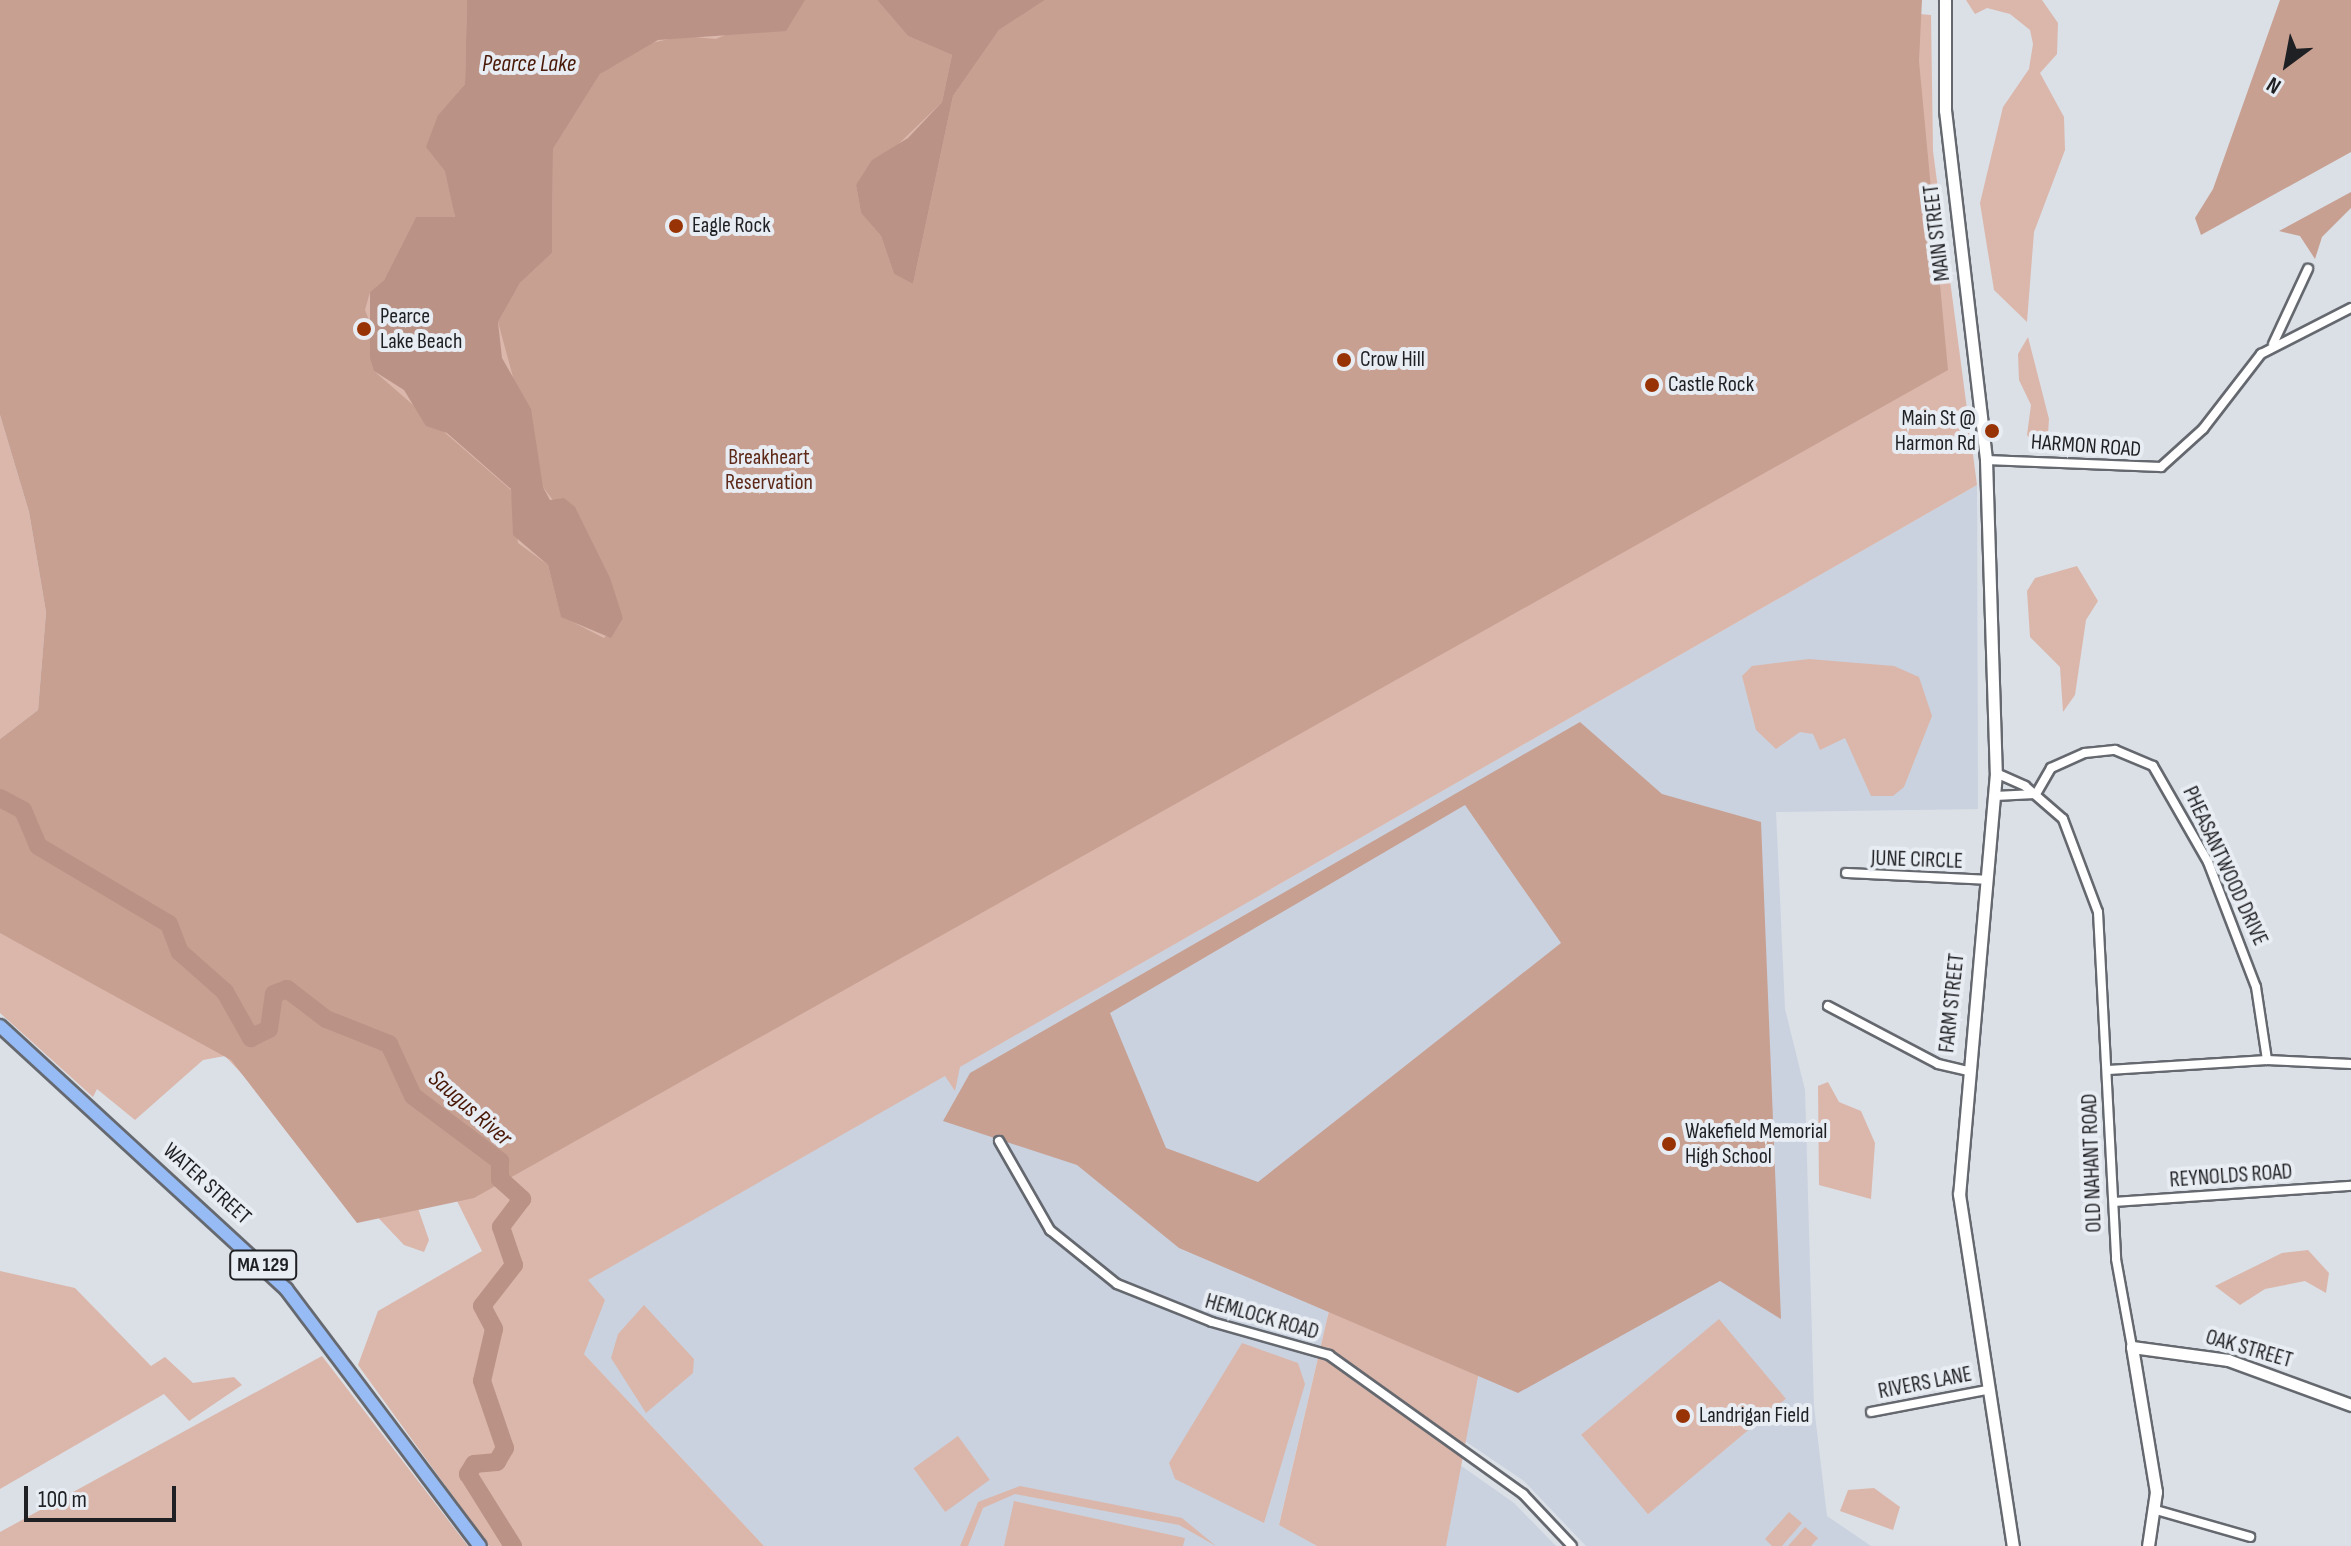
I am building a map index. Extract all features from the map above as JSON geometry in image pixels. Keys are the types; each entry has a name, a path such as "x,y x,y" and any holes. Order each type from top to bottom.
{"main road":[{"name":"MAIN STREET","path":"1945,0 1945,110 1986,460"},
{"name":"FARM STREET","path":"1986,460 1996,773 1965,1070 1959,1194 1986,1390 2013,1546"},
{"name":"WATER STREET","path":"0,1026 286,1289 480,1546"},
{"name":"OAK STREET","path":"2132,1347 2228,1360 2351,1405"},
{"name":"OLD NAHANT ROAD","path":"2132,1347 2156,1510 2148,1546"}],"street":[{"path":"2273,344 2308,269"},
{"path":"2273,344 2351,308"},
{"name":"HARMON ROAD","path":"1986,460 2163,467 2273,344"},
{"name":"PHEASANTWOOD DRIVE","path":"2036,794 2054,766 2094,751 2124,751 2157,770 2240,934 2267,1060"},
{"name":"OLD NAHANT ROAD","path":"1996,773 2036,794 2068,826 2093,892 2108,1070 2117,1278 2132,1347"},
{"path":"1995,796 2036,794"},
{"name":"JUNE CIRCLE","path":"1846,873 1987,880"},
{"path":"1828,1006 1938,1064 1965,1070"},
{"path":"2108,1070 2267,1060 2351,1064"},
{"name":"HEMLOCK ROAD","path":"999,1141 1050,1230 1117,1284 1164,1305 1329,1355 1523,1494 1572,1546"},
{"name":"REYNOLDS ROAD","path":"2114,1202 2351,1186"},
{"name":"RIVERS LANE","path":"1871,1412 1986,1390"},
{"path":"2156,1510 2250,1537"}],"shaded area":[{"path":"1977,485 1978,809 1776,812 1785,1009 1805,1090 1814,1407 1827,1516 1871,1546 1586,1546 1524,1481 1465,1441 1488,1324 1380,1092 1279,1524 1317,1546 764,1546 540,1307"},
{"path":"1460,1465 1514,1503 1556,1546 1446,1546"}],"green space":[{"name":"Breakheart Reservation","path":"0,0 1754,0 1931,15 1933,151 1977,485 960,1067 955,1091 945,1076 588,1280 605,1300 584,1354 764,1546 489,1546 358,1365 378,1311 482,1251 456,1199 410,1185 429,1240 424,1252 404,1245 225,1056 203,1060 135,1120 97,1089 93,1097 0,1013 0,875 61,739"},
{"name":"Breakheart Reservation","path":"0,0 467,0 465,84 438,115 455,218 416,217 384,280 370,292 365,310 376,339 374,371 511,490 518,543 548,565 561,616 604,638 623,618 604,568 543,487 498,322 520,283 552,253 553,149 600,74 639,46 682,36 716,39 805,0 877,0 908,36 952,55 942,102 856,185 861,213 881,236 894,274 913,284 953,96 999,30 1045,0 1922,0 1919,61 1948,370 474,1198 357,1223 231,1060 0,933 0,739 38,710 46,612 29,512 0,415"},
{"path":"1966,0 2042,0 2058,23 2057,54 2040,73 2064,117 2065,150 2034,232 2027,322 1994,290 1980,203 2003,107 2029,69 2033,44 2030,30 2010,14 1987,8 1975,14"},
{"path":"2280,0 2351,0 2351,152 2201,235 2195,218 2213,189"},
{"path":"2351,192 2351,208 2322,237 2315,259 2300,236 2279,231"},
{"path":"2028,337 2049,419 2048,434 2034,443 2027,435 2031,405 2019,380 2018,354"},
{"path":"0,415 29,512 46,612 38,710 0,739"},
{"path":"2077,566 2098,601 2086,620 2075,695 2063,712 2060,667 2030,637 2027,591 2035,578"},
{"path":"1809,659 1894,666 1919,677 1932,716 1904,787 1893,796 1871,796 1845,738 1820,750 1813,734 1800,732 1776,749 1756,730 1742,676 1752,666"},
{"path":"1580,722 1662,794 1761,822 1781,1319 1720,1281 1518,1393 1179,1248 1077,1165 943,1121 970,1073","holes":["1465,805 1561,943 1258,1182 1166,1148 1110,1013"]},
{"path":"1828,1082 1839,1102 1861,1111 1875,1143 1871,1199 1819,1185 1818,1086"},
{"path":"1380,1092 1488,1324 1446,1546 1317,1546 1279,1525"},
{"path":"2308,1250 2329,1273 2326,1293 2305,1281 2265,1289 2240,1305 2215,1286 2282,1253"},
{"path":"0,1271 75,1288 151,1366 165,1357 193,1383 234,1377 242,1385 189,1421 164,1394 0,1489"},
{"path":"644,1305 694,1359 693,1373 646,1413 611,1358 618,1334"},
{"name":"Landrigan Field","path":"1719,1319 1786,1399 1648,1514 1581,1435"},
{"path":"1242,1343 1298,1363 1305,1384 1264,1523 1175,1479 1169,1463"},
{"path":"322,1356 468,1546 0,1546 0,1532"},
{"path":"958,1436 990,1480 945,1512 914,1468"},
{"path":"1020,1486 1182,1518 1216,1546 1179,1525 1015,1494 983,1508 968,1546 960,1546 978,1502"},
{"path":"1874,1488 1900,1507 1893,1530 1840,1511 1848,1490"},
{"path":"1014,1501 1185,1538 1183,1546 1004,1546"},
{"path":"1789,1512 1802,1523 1782,1546 1772,1546 1765,1539"},
{"path":"1805,1527 1818,1538 1811,1546 1788,1546"}],"water":[{"name":"Pearce Lake","path":"467,0 805,0 786,31 658,40 600,74 553,149 552,253 520,283 498,322 502,358 531,409 543,487 550,500 564,498 575,507 610,578 623,618 611,638 561,617 548,565 513,535 511,489 447,433 426,426 404,390 374,371 370,358 370,292 384,280 416,217 455,217 445,171 426,147 438,115 465,84"},
{"path":"877,0 1045,0 999,30 953,96 913,284 894,274 881,236 861,213 856,185 872,160 908,138 942,102 952,55 908,36"}],"waterway":[{"name":"Saugus River","path":"0,798 23,810 38,846 169,924 180,952 225,992 251,1038 269,1029 274,994 287,989 326,1019 389,1044 413,1096 500,1161 500,1179 522,1199 501,1227 514,1265 482,1306 494,1329 482,1381 505,1448 497,1462 474,1464 468,1474 513,1546"}],"place":[{"name":"Eagle Rock","path":"676,226"},
{"name":"Pearce Lake Beach","path":"364,329"},
{"name":"Crow Hill","path":"1344,360"},
{"name":"Castle Rock","path":"1652,385"},
{"name":"Main St @ Harmon Rd","path":"1992,431"},
{"name":"Wakefield Memorial High School","path":"1669,1144"},
{"name":"Landrigan Field","path":"1683,1416"}]}
